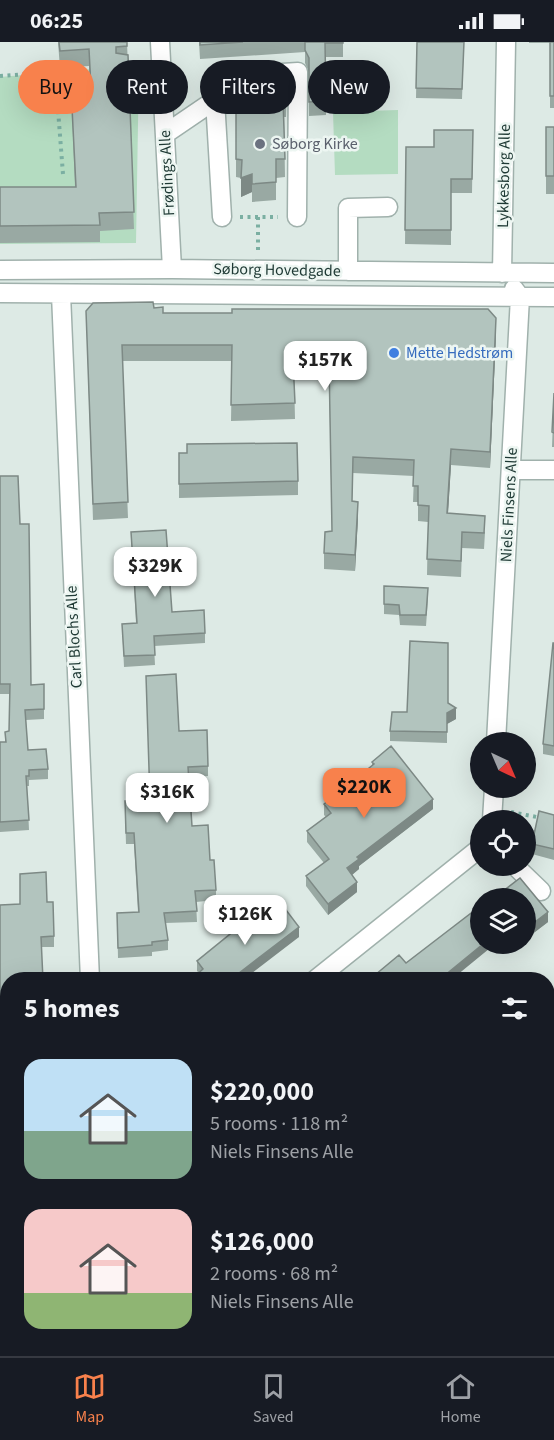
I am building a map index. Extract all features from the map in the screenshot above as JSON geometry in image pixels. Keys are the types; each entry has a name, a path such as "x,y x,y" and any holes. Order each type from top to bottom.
{"street":[{"name":"Frødings Alle","path":"159,42 160,60"},
{"name":"Lykkesborg Alle","path":"502,273 506,42"},
{"path":"296,72 298,72 297,217"},
{"path":"165,134 200,110"},
{"name":"Frødings Alle","path":"164,114 172,269"},
{"path":"216,114 222,217"},
{"path":"348,271 348,208 388,207"},
{"name":"Søborg Hovedgade","path":"0,270 172,269 554,273"},
{"path":"502,273 520,297"},
{"name":"Søborg Hovedgade","path":"0,293 554,297"},
{"name":"Carl Blochs Alle","path":"61,294 90,972"},
{"name":"Niels Finsens Alle","path":"497,732 520,297"},
{"path":"511,470 554,470"},
{"path":"325,972 470,856"},
{"path":"525,876 541,891"}],"path":[{"path":"0,76 18,75"},
{"path":"94,82 103,82"},
{"path":"58,114 63,174"},
{"path":"222,217 297,217"},
{"path":"258,217 258,270"},
{"path":"536,819 547,820"}],"green space":[{"path":"106,68 106,114 138,114 136,243 0,244 0,77 18,75 18,114 94,114 94,69"},
{"path":"390,110 398,110 398,174 335,175 333,114 390,114"}],"building":[{"path":"59,42 127,42 127,46 116,47 116,53 128,55 128,60 106,60 106,114 130,114 134,212 99,213 100,225 0,226 0,187 76,187 72,114 94,114 94,60 90,60 89,49 60,51"},
{"path":"200,42 243,42 200,45"},
{"path":"305,42 343,42 325,43 325,60 309,60"},
{"path":"417,42 464,42 462,89 416,88"},
{"path":"550,42 554,42 554,96 550,96"},
{"path":"236,114 284,114 285,159 276,159 276,182 252,184 252,174 241,178 242,160 236,159"},
{"path":"546,127 554,127 554,176 546,176"},
{"path":"434,130 473,130 472,179 451,179 451,230 405,230 406,147 434,147"},
{"path":"153,302 154,308 163,307 163,313 232,313 232,309 488,309 496,318 490,452 451,449 447,513 485,516 484,533 462,532 461,561 427,559 429,506 418,505 418,486 413,486 414,460 353,457 352,501 358,502 355,555 324,553 325,532 332,531 329,360 293,360 295,403 231,405 232,345 122,345 128,502 93,504 86,311 93,303"},
{"path":"554,393 554,433 552,432"},
{"path":"297,443 298,481 179,484 179,453 187,453 187,444"},
{"path":"0,476 18,476 20,524 29,524 31,685 44,684 44,709 25,710 28,750 46,749 48,769 29,770 29,776 26,776 29,820 0,822 0,742 6,742 5,732 9,731 10,684 0,684"},
{"path":"166,530 172,612 204,610 205,633 154,636 155,655 124,656 122,624 137,623 131,532"},
{"path":"384,586 428,588 426,615 400,615 399,605 384,604"},
{"path":"410,641 448,643 448,703 456,708 447,713 447,732 390,731 392,712 407,712"},
{"path":"554,643 554,746 543,744"},
{"path":"176,674 179,731 207,730 208,766 188,767 192,826 208,825 210,860 214,860 216,890 195,891 197,911 164,913 168,940 152,942 152,945 118,948 117,913 139,912 134,833 126,833 125,801 150,800 146,676"},
{"path":"391,746 433,799 357,857 359,859 347,868 357,882 328,904 306,876 329,859 307,831 331,813 324,804 374,764 372,762"},
{"path":"539,811 554,815 554,849 536,845"},
{"path":"46,872 47,902 53,902 54,936 41,937 43,972 0,972 0,905 20,904 20,874"},
{"path":"520,878 528,888 507,888"},
{"path":"536,897 548,912 536,921"},
{"path":"283,906 299,927 240,972 200,972 203,969 197,961 256,913 263,922"},
{"path":"470,914 471,954 449,972 379,972 399,955 406,963"}],"place":[{"name":"Søborg Kirke","path":"260,144"},
{"name":"Mette Hedstrøm","path":"394,353"}]}
